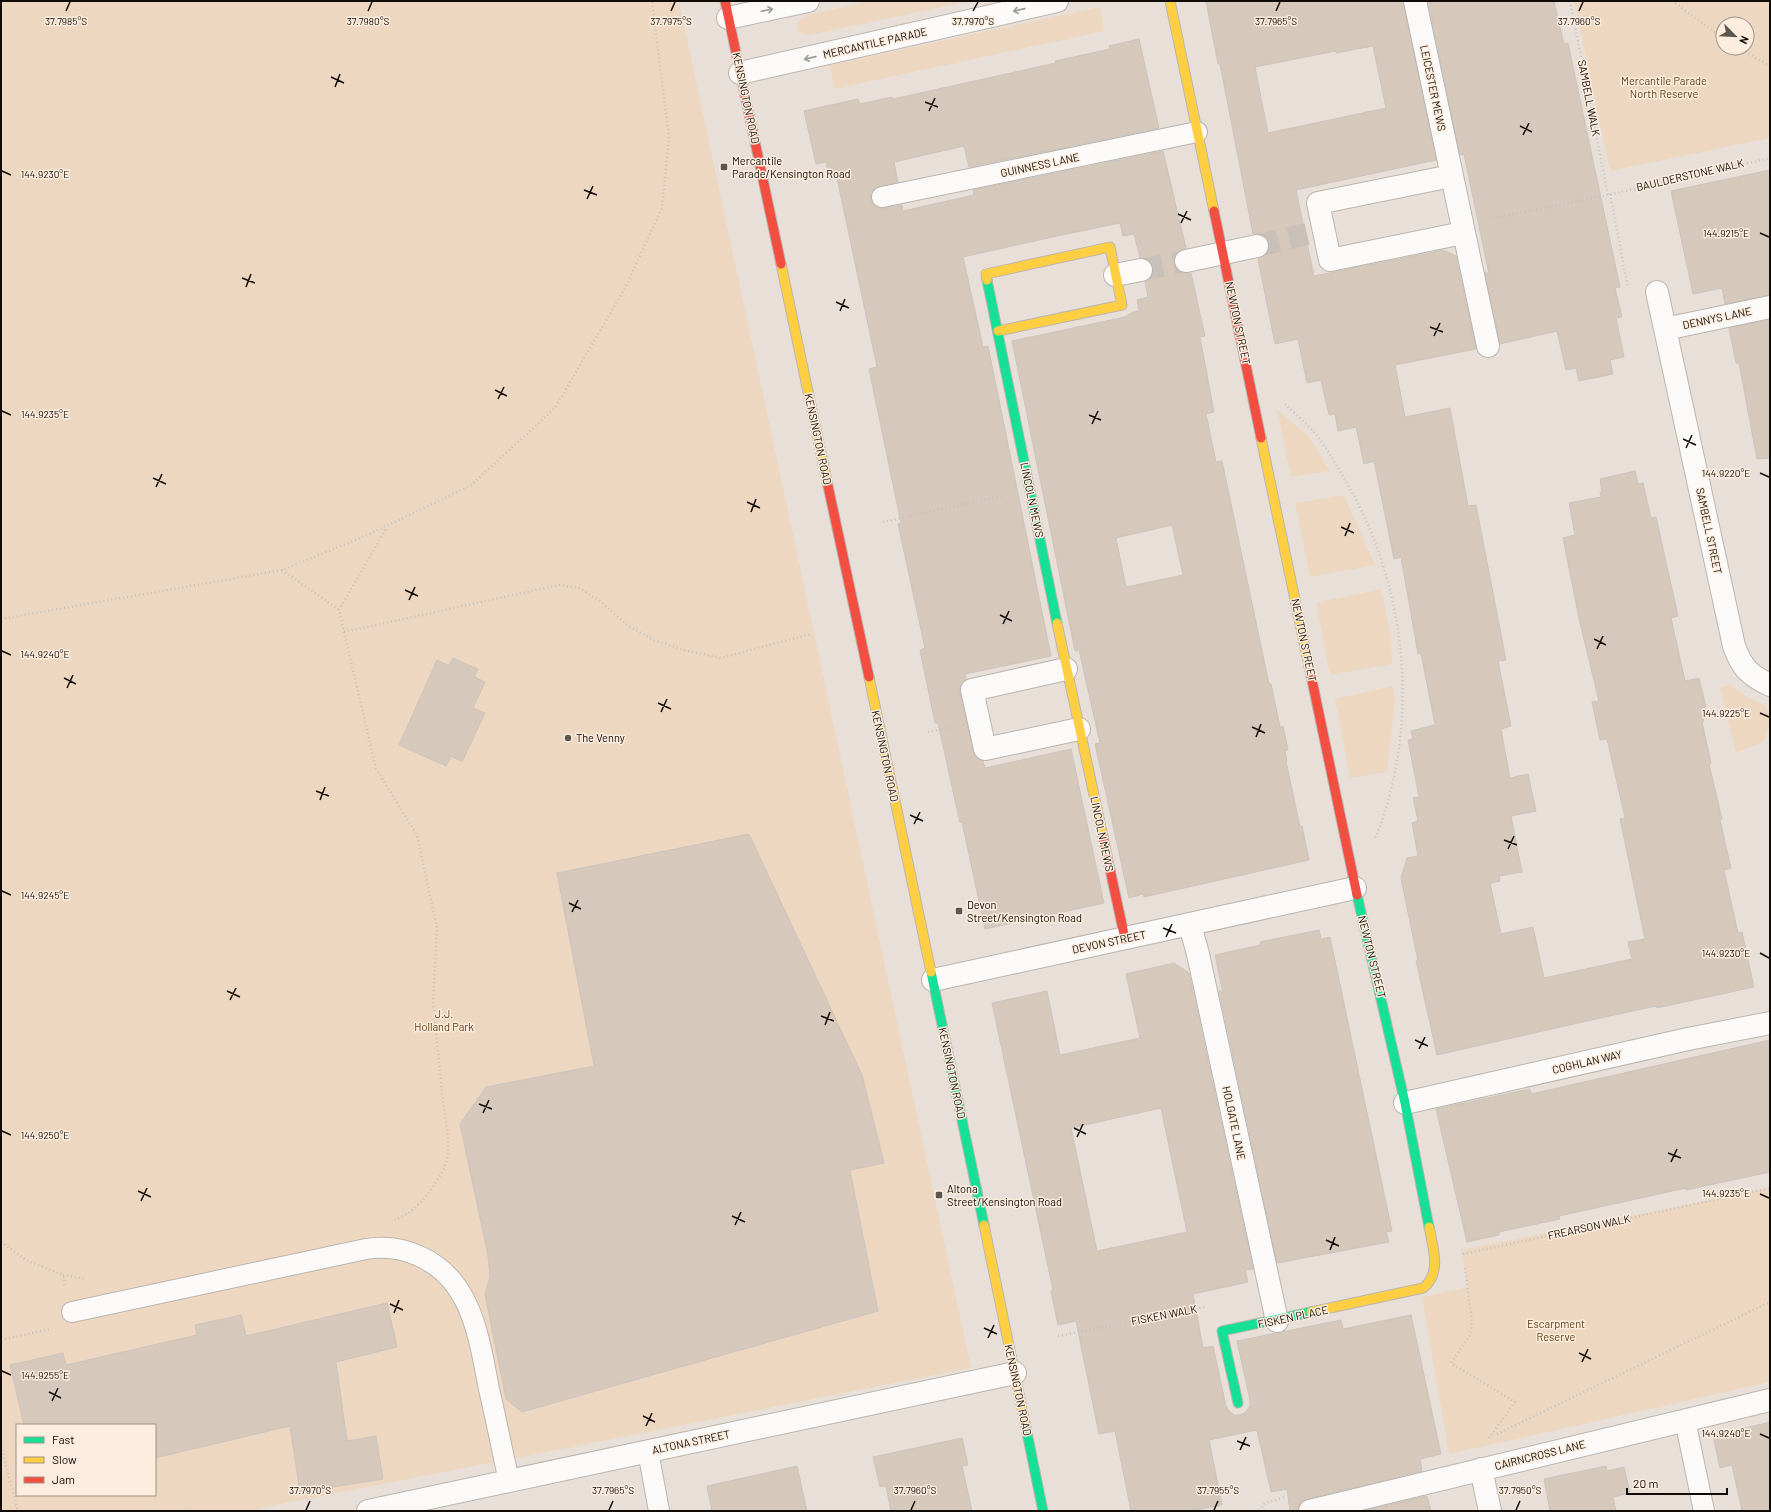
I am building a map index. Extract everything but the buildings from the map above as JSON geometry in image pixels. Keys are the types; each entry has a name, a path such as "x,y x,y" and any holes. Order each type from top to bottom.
{"street":[{"path":"727,9 808,1"},
{"name":"MERCANTILE PARADE","path":"740,73 1057,1"},
{"name":"NEWTON STREET","path":"1170,1 1355,888 1405,1103 1436,1266 1432,1279"},
{"name":"LEICESTER MEWS","path":"1415,1 1488,346"},
{"name":"KENSINGTON ROAD","path":"727,9 933,980 1043,1511"},
{"path":"1451,176 1318,203 1316,233 1330,260 1462,228"},
{"path":"1186,261 1257,246"},
{"name":"LINCOLN MEWS","path":"998,331 1122,305 1110,247 986,274 1066,669 1125,939"},
{"path":"1115,275 1141,270"},
{"name":"SAMBELL STREET","path":"1657,292 1734,646 1744,667 1756,678 1770,684"},
{"name":"DENNYS LANE","path":"1665,329 1770,307"},
{"path":"1066,669 972,690 978,721 985,750 1079,729"},
{"name":"DEVON STREET","path":"933,980 1190,926 1355,888"},
{"name":"HOLGATE LANE","path":"1190,926 1198,954 1277,1321"},
{"name":"COGHLAN WAY","path":"1405,1103 1688,1039 1770,1024"},
{"name":"FISKEN PLACE","path":"1238,1403 1222,1331 1277,1321 1418,1290 1426,1287 1432,1279"},
{"name":"ALTONA STREET","path":"368,1511 1015,1373"},
{"name":"CAIRNCROSS LANE","path":"1310,1511 1770,1400"},
{"path":"1481,1469 1490,1511"}],"lane":[{"name":"GUINNESS LANE","path":"882,197 1198,132"},
{"path":"72,1312 373,1248 387,1247 406,1251 427,1260 447,1274 459,1288 470,1310 476,1328 509,1481"},
{"path":"1685,1420 1704,1511"},
{"path":"648,1451 659,1511"}],"path":[{"path":"1,618 282,570 364,537 470,486 556,408 626,288 662,208 669,138 652,1"},
{"name":"SAMBELL WALK","path":"1570,1 1630,295"},
{"path":"1672,1 1715,32"},
{"path":"1752,56 1770,66"},
{"name":"BAULDERSTONE WALK","path":"1609,194 1770,158"},
{"path":"1462,228 1609,194"},
{"path":"1249,374 1286,405 1317,436 1337,466 1368,523 1379,550 1389,584 1396,613 1402,669 1402,702 1395,769 1381,825 1374,842"},
{"path":"882,522 1029,489"},
{"path":"339,610 387,526"},
{"path":"282,570 339,610 376,769 417,835 437,928 433,1002 443,1102 448,1135 446,1164 435,1185 421,1202 404,1216 371,1227 373,1248"},
{"path":"344,632 559,585 578,588 594,598 627,625 652,640 684,650 721,658 811,634"},
{"path":"928,732 942,729"},
{"name":"FREARSON WALK","path":"1435,1260 1770,1188"},
{"path":"1,1242 26,1260 63,1275 74,1324 1,1340"},
{"path":"1463,1254 1472,1322 1470,1335 1451,1364 1515,1402 1485,1442"},
{"path":"1489,1438 1770,1302"},
{"name":"FISKEN WALK","path":"1058,1336 1207,1307"},
{"path":"1,1446 18,1511"},
{"path":"1260,1511 1265,1503 1289,1496"},
{"path":"184,1511 191,1510"},
{"path":"150,1511 164,1511"}],"green space":[{"name":"J.J. Holland Park","path":"1,1 679,1 971,1368 247,1511 1,1511"},
{"path":"871,1 971,1 809,35 798,32 797,22 807,15"},
{"name":"Mercantile Parade North Reserve","path":"1574,1 1770,1 1770,138 1610,171"},
{"path":"1100,7 1104,31 834,89 830,65"},
{"path":"1277,409 1310,438 1330,471 1291,477"},
{"path":"1344,495 1375,565 1310,577 1295,503"},
{"path":"1381,589 1391,637 1392,664 1330,675 1316,603"},
{"path":"1731,685 1739,692 1765,706 1770,712 1770,721 1765,739 1761,743 1736,753 1720,687"},
{"path":"1393,686 1395,700 1387,772 1350,778 1335,699"},
{"name":"Escarpment Reserve","path":"1770,1188 1770,1382 1449,1454 1422,1297 1468,1287 1461,1250"}],"tunnel":[{"path":"1257,246 1307,234"},
{"path":"1141,270 1186,261"}],"traffic: fast":[{"path":"987,280 1057,623"},
{"path":"1357,895 1405,1103 1429,1227"},
{"path":"931,972 984,1225"},
{"path":"1238,1403 1222,1331 1311,1312"},
{"path":"1025,1423 1043,1511"}],"traffic: slow":[{"path":"1170,1 1214,211"},
{"path":"987,280 986,274 1110,247 1122,305 998,331"},
{"path":"781,264 828,486"},
{"path":"1261,438 1309,666"},
{"path":"1057,623 1103,837"},
{"path":"869,677 931,972"},
{"path":"984,1225 1025,1423"},
{"path":"1311,1312 1423,1288 1433,1275 1435,1260 1429,1227"}],"traffic: jam":[{"path":"725,1 781,264"},
{"path":"1214,211 1261,438"},
{"path":"828,486 869,677"},
{"path":"1309,666 1357,895"},
{"path":"1103,837 1125,939"}],"place":[{"name":"Mercantile Parade/Kensington Road","path":"724,167"},
{"name":"The Venny","path":"568,738"},
{"name":"Devon Street/Kensington Road","path":"959,911"},
{"name":"Altona Street/Kensington Road","path":"939,1195"}]}
